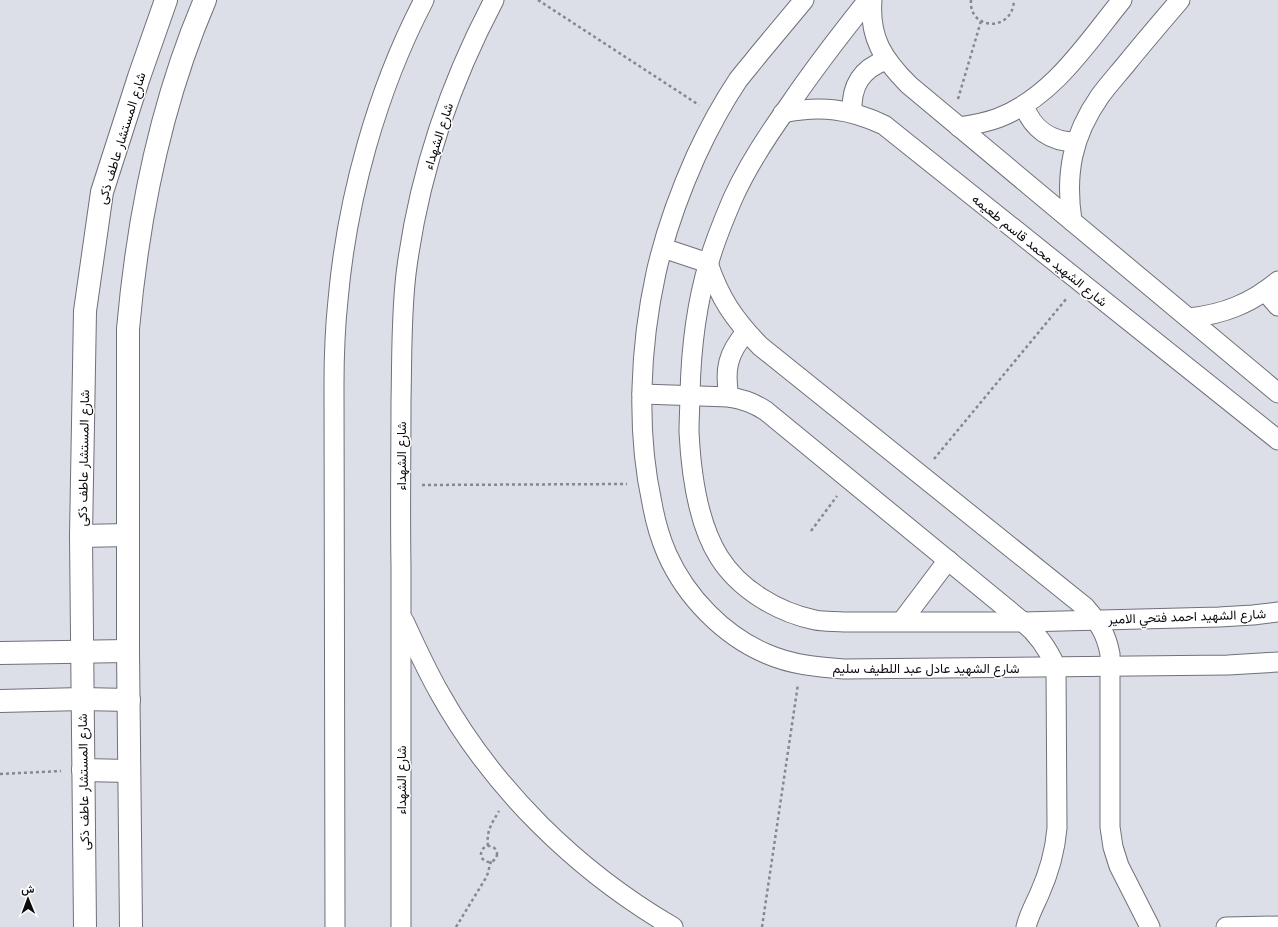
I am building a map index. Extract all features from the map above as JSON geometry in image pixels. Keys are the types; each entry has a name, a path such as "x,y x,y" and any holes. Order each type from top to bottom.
{"street":[{"name":"شارع المستشار عاطف ذكى","path":"85,927 81,536 85,311 102,192 139,77 166,0"},
{"path":"131,927 128,651 128,329 140,224 150,172 163,120 178,70 205,0"},
{"path":"335,927 334,384 338,298 351,213 372,129 402,48 424,0"},
{"name":"شارع الشهداء","path":"401,927 400,485 402,325 406,273 426,171 441,121 481,24 494,0"},
{"name":"شارع الشهيد عادل عبد اللطيف سليم","path":"804,0 739,79 716,116 680,193 656,273 644,357 642,394 643,442 648,484 655,520 667,554 685,586 708,614 736,637 767,654 801,665 844,670 1110,666"},
{"path":"868,0 812,72 770,132 750,164 734,197 708,263 695,324 691,368 689,430 694,481 706,531 719,557 738,580 761,598 787,612 816,620 845,622 1023,622 1096,619"},
{"path":"872,0 871,11 873,28 878,45 886,60 909,85 1278,393"},
{"path":"955,124 979,124 998,118 1024,105 1048,88 1062,74 1122,0"},
{"path":"1072,221 1069,199 1069,177 1072,155 1088,114 1100,95 1180,0"},
{"path":"852,112 853,91 858,81 871,67 886,60"},
{"path":"1024,105 1027,114 1039,130 1056,140 1076,142"},
{"name":"شارع الشهيد محمد قاسم طعيمه","path":"783,113 800,109 834,109 852,112 884,125 1278,440"},
{"path":"663,248 708,263"},
{"path":"708,263 715,285 724,302 746,332 774,359 1085,607 1096,619 1107,641 1110,666 1110,827 1113,847 1119,866 1150,927"},
{"path":"1189,318 1205,316 1237,307 1272,286 1278,306"},
{"path":"729,396 726,383 730,356 737,343 746,332"},
{"path":"642,394 729,396 755,404 766,411 1034,631 1043,642 1051,654 1056,667 1057,828 1055,847 1050,867 1038,896 1032,906 1026,927"},
{"path":"81,536 128,535"},
{"path":"902,621 948,560"},
{"name":"شارع الشهيد احمد فتحي الامير","path":"1096,619 1253,616 1278,612"},
{"path":"401,614 439,693 488,766 510,793 546,831 579,861 613,888 673,927"},
{"path":"0,652 128,651"},
{"path":"1110,666 1228,665 1278,662"},
{"path":"0,701 82,699 129,700"},
{"path":"83,770 130,771"},
{"path":"1226,927 1278,926"}],"path":[{"path":"538,0 716,116"},
{"path":"971,0 972,11 981,21 989,24 997,24 1004,21 1010,15 1014,0"},
{"path":"955,124 981,21"},
{"path":"920,476 1080,282"},
{"path":"811,531 850,480"},
{"path":"400,485 648,484"},
{"path":"762,927 801,665"},
{"path":"0,774 83,770"},
{"path":"488,846 487,839 489,826 510,793"},
{"path":"488,846 492,846 496,849 498,854 496,859 491,861 486,861 482,858 481,853 483,848 488,846"},
{"path":"456,927 487,876 491,861"}]}
